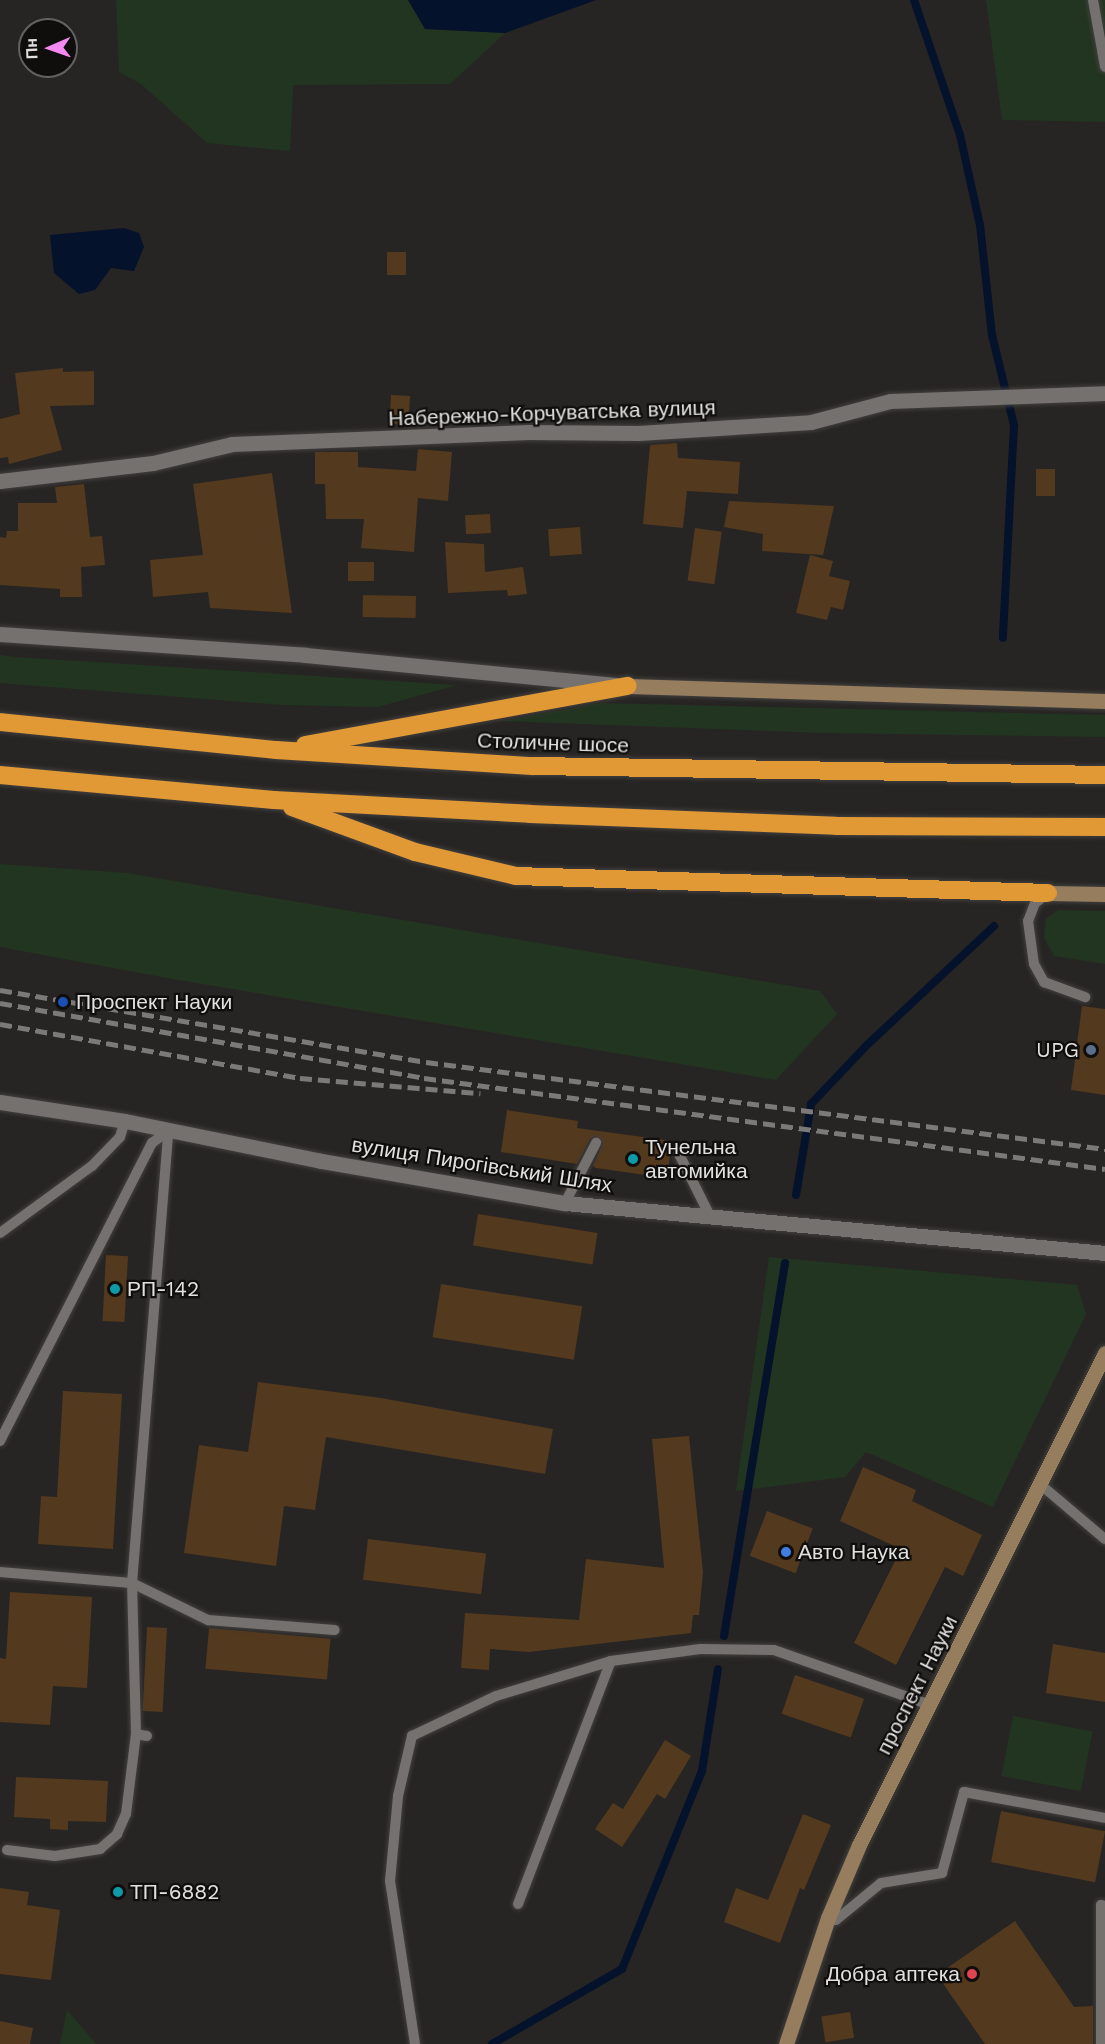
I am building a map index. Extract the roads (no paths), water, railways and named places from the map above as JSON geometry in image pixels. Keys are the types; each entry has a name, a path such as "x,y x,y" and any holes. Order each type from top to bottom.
{"highway":[{"path":"276,750 628,686"},
{"name":"Столичне шосе","path":"0,722 276,750 533,766 1105,775"},
{"path":"0,775 274,800 836,826 1105,827"},
{"path":"274,800 415,852 516,876 1048,893"}],"main road":[{"path":"628,686 1105,701"},
{"path":"1048,893 1105,894"},
{"name":"проспект Науки","path":"786,2044 828,1918 860,1845 1105,1353"}],"street":[{"name":"Набережно-Корчуватська вулиця","path":"0,481 153,463 232,444 529,432 638,433 811,422 890,401 1105,393"},
{"path":"0,634 305,654 628,686"},
{"name":"вулиця Пирогівський Шлях","path":"0,1102 125,1121 168,1131 565,1203 1105,1253"}],"lane":[{"path":"1093,0 1105,66"},
{"path":"1048,893 1035,903 1028,921 1034,964 1044,982 1085,997"},
{"path":"0,1233 92,1166 120,1137 125,1121"},
{"path":"0,1441 152,1143 168,1131"},
{"path":"7,1850 55,1856 100,1849 117,1834 126,1814 141,1735 132,1582 168,1131"},
{"path":"565,1203 596,1143"},
{"path":"678,1152 711,1218"},
{"path":"1041,1485 1105,1539"},
{"path":"0,1572 132,1582 208,1620 335,1630"},
{"path":"415,2044 390,1881 398,1796 412,1736 496,1696 611,1661 700,1649 774,1650 930,1705"},
{"path":"518,1904 611,1661"},
{"path":"828,1918 836,1920 880,1883 942,1873 964,1792 1105,1818"},
{"path":"1101,2044 1101,1905 1105,1906"}],"water":[{"path":"408,0 596,0 505,33 425,29"},
{"path":"124,228 139,233 144,247 134,271 111,268 95,290 79,294 54,273 50,235"}],"waterway":[{"path":"914,0 960,135 980,225 992,335 1014,425 1003,638"},
{"path":"796,1195 811,1104 867,1045 994,926"},
{"path":"724,1636 785,1263"},
{"path":"492,2044 622,1969 702,1771 718,1669"}],"railway":[{"path":"0,990 426,1062 1105,1149"},
{"path":"0,1003 424,1078 1105,1169"},
{"path":"0,1024 300,1078 480,1093"}],"place":[{"name":"Проспект Науки","path":"63,1002"},
{"name":"UPG","path":"1091,1050"},
{"name":"Тунельна автомийка","path":"633,1159"},
{"name":"РП-142","path":"115,1289"},
{"name":"Авто Наука","path":"786,1552"},
{"name":"ТП-6882","path":"118,1892"},
{"name":"Добра аптека","path":"972,1974"}]}
